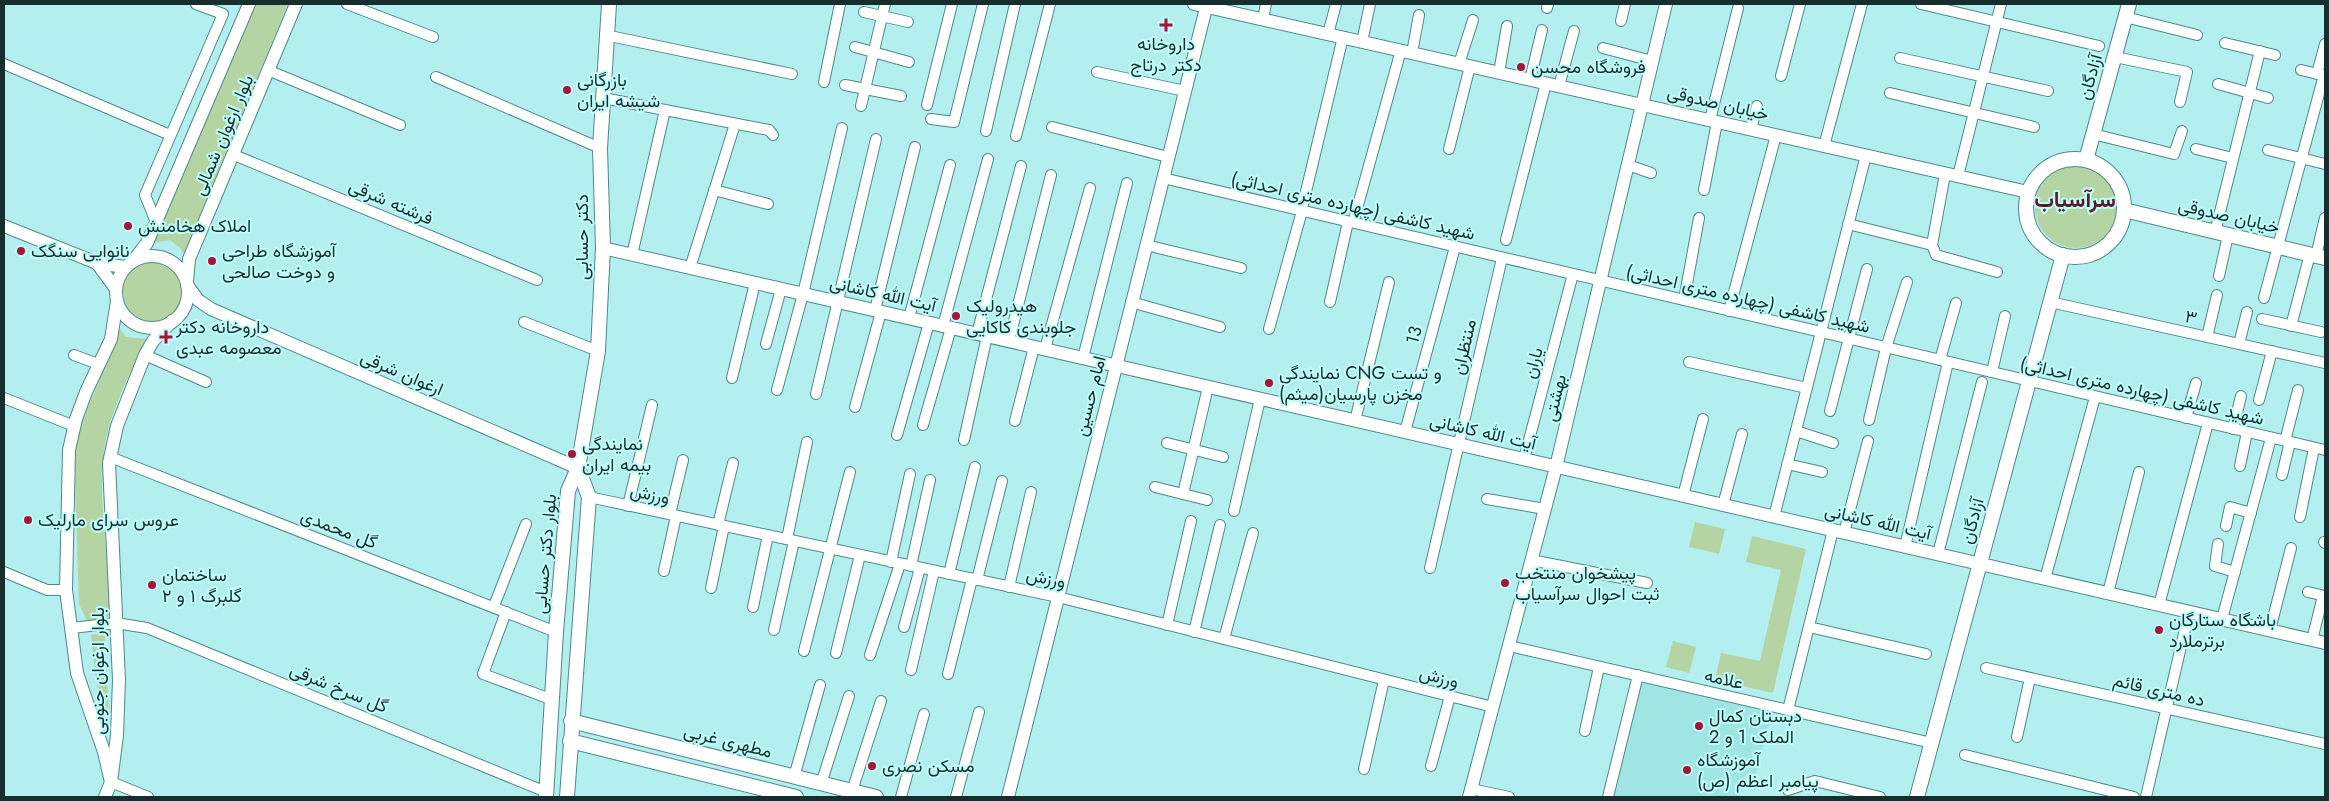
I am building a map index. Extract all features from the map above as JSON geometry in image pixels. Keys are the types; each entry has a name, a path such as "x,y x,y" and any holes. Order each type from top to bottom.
{"main road":[{"name":"دکتر حسابی","path":"578,468 598,350 603,248 600,148 608,4"},
{"name":"آزادگان","path":"2086,160 2116,57 2127,10"},
{"path":"2071,159 2086,160 2098,165 2109,173 2118,184 2124,210 2117,231 2104,247 2091,254 2077,256 2062,255 2050,250 2040,242 2032,231 2027,219 2026,205 2028,192 2040,174 2057,162 2071,159"},
{"name":"خیابان صدوقی","path":"2124,210 2317,256"},
{"name":"آزادگان","path":"1917,797 2062,255"},
{"name":"بلوار دکتر حسابی","path":"567,797 571,721 589,497 578,468"},
{"name":"بلوار دکتر حسابی","path":"546,794 556,632 568,491 578,468"},
{"name":"مطهری غربی","path":"571,721 876,797"},
{"path":"610,751 607,742 608,737 615,732"},
{"path":"570,741 796,797"}],"street":[{"path":"156,222 144,195 223,14 196,4"},
{"name":"بلوار ارغوان شمالی","path":"129,264 146,242 156,222 248,4"},
{"name":"بلوار ارغوان شمالی","path":"187,283 189,259 270,70 296,4"},
{"path":"347,4 433,37"},
{"path":"824,82 840,4"},
{"path":"861,106 885,4"},
{"path":"927,105 952,4"},
{"path":"931,119 954,122 983,4"},
{"path":"986,131 1015,4"},
{"path":"1016,136 1050,4"},
{"path":"1262,19 1266,4"},
{"path":"1328,34 1336,4"},
{"path":"1362,42 1370,4"},
{"path":"1621,21 1625,4"},
{"name":"بهشتی","path":"1470,793 1556,467 1666,4"},
{"path":"1781,76 1800,4"},
{"path":"1824,146 1862,4"},
{"path":"1921,4 2099,46"},
{"path":"1997,272 1936,255 1932,245 1952,175 1974,114 2001,4"},
{"name":"خیابان صدوقی","path":"1202,5 2028,192"},
{"name":"امام حسین","path":"1008,797 1185,91 1202,5"},
{"path":"1704,190 1713,121 1738,8"},
{"path":"2127,10 2197,35"},
{"path":"864,12 908,22"},
{"path":"1330,302 1376,134 1419,16"},
{"path":"1450,149 1473,20"},
{"path":"1499,73 1507,26"},
{"path":"1530,80 1542,30"},
{"path":"1559,86 1574,31"},
{"path":"605,35 792,74"},
{"path":"1269,329 1303,208 1343,37"},
{"path":"2225,43 2275,55"},
{"path":"2264,298 2302,158 2322,75 2325,44"},
{"path":"855,47 909,62"},
{"path":"1603,48 1652,61"},
{"path":"2219,276 2221,233 2233,158 2260,51"},
{"path":"2116,57 2187,72 2180,102"},
{"path":"1900,58 2048,91"},
{"path":"4,64 170,135"},
{"path":"270,70 400,125"},
{"path":"2301,70 2322,75"},
{"path":"1097,72 1185,91"},
{"path":"436,77 600,148"},
{"path":"1506,240 1546,83"},
{"path":"2218,84 2268,98"},
{"path":"846,85 901,96"},
{"path":"1890,93 2034,127"},
{"path":"603,98 769,130 773,135"},
{"path":"1751,130 1757,106"},
{"path":"632,255 665,110"},
{"path":"690,268 735,124"},
{"path":"777,390 803,294 842,128"},
{"path":"1052,128 1168,157"},
{"path":"2093,134 2174,154 2182,131"},
{"path":"1729,311 1776,135"},
{"path":"816,394 876,139"},
{"path":"855,407 915,147"},
{"path":"2196,149 2233,158"},
{"path":"2268,150 2325,164"},
{"name":"فرشته شرقی","path":"234,155 537,280"},
{"path":"1774,517 1866,156"},
{"path":"923,425 988,160"},
{"path":"909,318 950,165"},
{"path":"1628,165 1651,174"},
{"path":"964,440 982,335 1020,166"},
{"path":"1009,341 1051,175"},
{"name":"شهید کاشفی (چهارده متری احداثی)","path":"1163,178 1352,219 1455,247 2325,450"},
{"path":"1083,358 1127,183"},
{"path":"1015,421 1090,188"},
{"path":"714,190 768,204"},
{"path":"1684,300 1699,218"},
{"path":"2291,326 2317,256 2325,218"},
{"path":"1848,224 1932,245"},
{"path":"4,226 97,263 129,264"},
{"path":"1146,245 1241,268"},
{"name":"13","path":"1405,432 1455,247"},
{"name":"آیت الله کاشانی","path":"603,248 2325,643"},
{"path":"117,295 119,277 129,264 143,257 154,256 164,258 178,267 198,300 211,310"},
{"name":"منتظران","path":"1430,568 1502,258"},
{"path":"97,263 117,295 122,311 130,320 140,325 151,328 162,326 196,308 211,310"},
{"path":"1830,411 1866,269"},
{"name":"یاران","path":"1524,459 1573,274"},
{"path":"1356,421 1389,282"},
{"path":"1869,420 1886,348 1907,282"},
{"path":"176,318 188,295 187,283"},
{"path":"732,378 755,283"},
{"path":"766,344 781,289"},
{"path":"2207,336 2217,294"},
{"name":"بلوار ارغوان جنوبی","path":"111,782 104,752 77,673 66,590 69,450 74,426 98,364 111,339 117,295"},
{"path":"1132,302 1220,328"},
{"name":"۳","path":"2050,302 2325,363"},
{"path":"1905,547 1956,303"},
{"name":"ارغوان شرقی","path":"211,310 578,468"},
{"path":"2239,344 2246,312"},
{"path":"1992,372 2005,316"},
{"name":"بلوار ارغوان جنوبی","path":"111,782 117,735 119,680 110,457 117,426 144,356 154,341 176,318"},
{"path":"2262,319 2321,332"},
{"path":"524,322 598,350"},
{"path":"897,435 929,323"},
{"path":"2259,400 2272,351"},
{"path":"74,355 98,364"},
{"path":"144,356 206,382"},
{"path":"1689,362 1807,388"},
{"path":"1938,554 1982,382"},
{"path":"2186,418 2196,383"},
{"path":"1183,494 1208,387"},
{"path":"2282,475 2298,390"},
{"path":"2045,579 2095,396"},
{"path":"2233,429 2241,396"},
{"path":"4,398 74,426"},
{"path":"1234,511 1260,399"},
{"path":"628,506 652,405"},
{"path":"1683,496 1703,419"},
{"path":"2158,605 2208,423"},
{"path":"1796,431 1833,442"},
{"path":"2240,466 2248,432"},
{"path":"1723,505 1742,434"},
{"path":"2222,619 2271,438"},
{"path":"1788,710 1809,627 1868,441"},
{"path":"774,630 807,442"},
{"path":"1167,443 1223,457"},
{"path":"2300,517 2314,448"},
{"name":"گل محمدی","path":"110,457 494,606 556,632"},
{"path":"664,571 683,460"},
{"path":"711,588 733,463"},
{"path":"1788,464 1822,472"},
{"path":"949,574 975,467"},
{"path":"804,651 850,472"},
{"path":"2108,593 2139,472"},
{"path":"870,655 896,563 910,474"},
{"path":"904,627 930,480"},
{"path":"948,674 1002,481"},
{"path":"1155,487 1207,500"},
{"path":"1009,587 1031,492"},
{"name":"ورزش","path":"589,497 1058,597 1492,707"},
{"path":"1487,499 1545,510"},
{"path":"2226,526 2230,507 2251,512"},
{"path":"1167,625 1191,521"},
{"path":"494,606 526,524"},
{"path":"1194,632 1220,525"},
{"path":"1224,640 1253,533"},
{"path":"753,608 768,535"},
{"path":"2218,544 2215,566 2235,572"},
{"path":"2270,630 2291,548"},
{"path":"836,653 860,555"},
{"path":"1531,560 1648,583"},
{"path":"911,670 934,571"},
{"path":"4,572 47,590 66,590"},
{"path":"2308,592 2324,596 2312,640"},
{"path":"506,612 483,674 553,700"},
{"path":"2146,797 2189,612"},
{"name":"گل سرخ شرقی","path":"72,628 116,623 147,628 546,794"},
{"path":"1809,627 1926,654"},
{"name":"علامه","path":"1509,646 1932,743"},
{"path":"1585,731 1599,666"},
{"name":"ده متری قائم","path":"1986,668 2325,744"},
{"path":"1608,797 1638,675"},
{"path":"2017,737 2030,678"},
{"path":"1364,770 1384,680"},
{"path":"794,777 820,685"},
{"path":"821,784 849,696"},
{"path":"1431,766 1450,696"},
{"path":"852,791 881,701"},
{"path":"956,797 979,712"},
{"path":"901,797 924,714"},
{"path":"1965,754 2134,797"},
{"path":"1788,790 1815,781 1880,797"},
{"path":"105,797 111,782 148,797"},
{"path":"1470,793 1509,797"}],"shaded area":[{"path":"1641,680 1773,713 1755,777 1745,775 1739,797 1612,797"}],"green space":[{"path":"255,4 288,4 184,255 180,248 170,240 154,243"},
{"path":"2076,166 2092,169 2105,178 2114,191 2117,207 2114,223 2105,236 2092,245 2076,248 2060,245 2047,236 2038,223 2035,207 2038,191 2047,178 2060,169"},
{"path":"153,261 170,266 178,274 183,291 178,308 170,316 153,321 136,316 128,308 123,291 128,274 136,266"},
{"path":"120,329 126,337 146,339 113,413 106,439 103,461 102,483 109,615 99,621 87,621 79,604 75,479 76,437"},
{"path":"1695,522 1725,529 1719,554 1689,547"},
{"path":"1752,536 1806,549 1773,693 1715,680 1721,653 1760,661 1781,570 1746,562"},
{"path":"91,635 105,636 109,719 98,690"},
{"path":"1673,641 1696,647 1689,673 1666,667"}],"place":[{"name":"داروخانه دکتر درتاج","path":"1166,25"},
{"name":"فروشگاه محسن","path":"1521,67"},
{"name":"بازرگانی شیشه ایران","path":"567,90"},
{"name":"املاک هخامنش","path":"128,226"},
{"name":"نانوایی سنگک","path":"21,251"},
{"name":"آموزشگاه طراحی و دوخت صالحی","path":"212,261"},
{"name":"هیدرولیک جلوبندی کاکایی","path":"956,316"},
{"name":"داروخانه دکتر معصومه عبدی","path":"166,337"},
{"name":"نمایندگی CNG و تست مخزن پارسیان(میثم)","path":"1269,383"},
{"name":"نمایندگی بیمه ایران","path":"572,454"},
{"name":"عروس سرای مارلیک","path":"28,520"},
{"name":"پیشخوان منتخب ثبت احوال سرآسیاب","path":"1505,583"},
{"name":"ساختمان گلبرگ ۱ و ۲","path":"152,585"},
{"name":"باشگاه ستارگان برترملارد","path":"2159,630"},
{"name":"دبستان کمال الملک 1 و 2","path":"1699,726"},
{"name":"مسکن نصری","path":"872,766"},
{"name":"آموزشگاه پیامبر اعظم (ص)","path":"1687,770"}],"district":[{"name":"سرآسیاب","path":"2075,199"}]}
